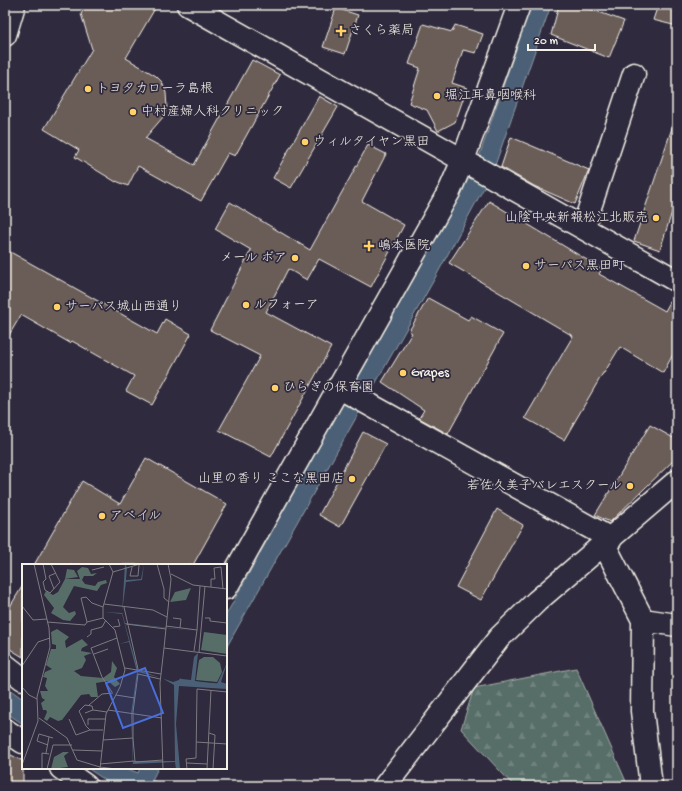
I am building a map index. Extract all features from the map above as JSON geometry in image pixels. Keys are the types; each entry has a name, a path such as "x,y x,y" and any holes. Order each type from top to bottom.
{"street":[{"path":"5,35 14,5"},
{"path":"188,5 677,281"},
{"path":"227,586 341,389 450,190 467,162 519,5"},
{"path":"583,228 634,74"},
{"path":"341,389 607,542 643,620 642,711 652,786"},
{"path":"385,786 500,638 537,601 677,481"},
{"path":"643,620 677,625"},
{"path":"5,665 22,678"},
{"path":"5,730 22,741"},
{"path":"62,769 86,786"}],"green space":[{"path":"576,668 628,786 514,786 461,729 474,688"}],"water":[{"path":"531,5 551,5 493,171 435,278 227,646 227,613 480,154"},
{"path":"5,686 22,698 22,723 5,712"},
{"path":"88,769 128,769 138,773 140,769 158,769 152,780 157,783 157,786 114,786"}],"building":[{"path":"86,5 157,5 126,58 156,76 162,82 166,93 167,108 164,116 145,138 194,165 252,60 280,75 235,156 228,153 201,201 138,166 128,186 116,182 75,157 79,150 44,129 92,49 81,14"},
{"path":"559,5 579,5 624,21 609,58 551,35"},
{"path":"658,5 677,5 677,26 653,20"},
{"name":"さくら薬局","path":"336,8 358,15 345,54 323,47"},
{"path":"423,24 452,32 455,25 483,34 476,53 463,50 452,83 467,88 455,122 438,131 427,110 409,103 420,68 409,64"},
{"name":"ウィルタイヤン黒田","path":"319,96 338,107 291,188 273,178"},
{"name":"山陰中央新報松江北販売","path":"674,122 677,123 677,196 660,250 634,241"},
{"path":"511,137 589,170 575,204 534,186 501,167"},
{"path":"368,145 386,154 362,201 404,225 371,287 319,259 307,280 288,269 266,312 331,347 271,457 219,430 260,356 210,330 251,250 215,229 230,202 310,250"},
{"path":"489,201 602,269 599,274 665,311 675,293 677,293 677,347 663,373 620,347 564,440 525,418 573,336 449,263"},
{"name":"サーパス城山西通り","path":"5,249 157,334 165,319 191,334 152,405 126,391 134,376 72,341 70,343 21,315 5,342"},
{"path":"428,298 468,320 471,316 503,334 448,434 419,418 424,410 382,382 412,333 409,331"},
{"name":"若佐久美子バレエスクール","path":"650,425 677,440 677,457 610,522 595,515"},
{"name":"山里の香り ここな黒田店","path":"363,432 386,444 340,527 319,515"},
{"name":"アベイル","path":"146,458 227,504 194,564 35,564 82,481 120,504"},
{"path":"497,509 523,525 481,600 456,587"},
{"path":"22,587 22,656 5,646 5,615"},
{"path":"5,752 22,760 23,786 5,786"}],"place":[{"name":"さくら薬局","path":"341,31"},
{"name":"トヨタカローラ島根","path":"88,89"},
{"name":"堀江耳鼻咽喉科","path":"437,96"},
{"name":"中村産婦人科クリニック","path":"133,112"},
{"name":"ウィルタイヤン黒田","path":"305,142"},
{"name":"山陰中央新報松江北販売","path":"656,218"},
{"name":"嶋本医院","path":"369,246"},
{"name":"メール ボア","path":"295,258"},
{"name":"サーパス黒田町","path":"526,266"},
{"name":"ルフォーア","path":"246,305"},
{"name":"サーパス城山西通り","path":"57,307"},
{"name":"Grapes","path":"403,373"},
{"name":"ひらぎの保育園","path":"275,388"},
{"name":"山里の香り ここな黒田店","path":"352,479"},
{"name":"若佐久美子バレエスクール","path":"630,486"},
{"name":"アベイル","path":"102,516"}]}
